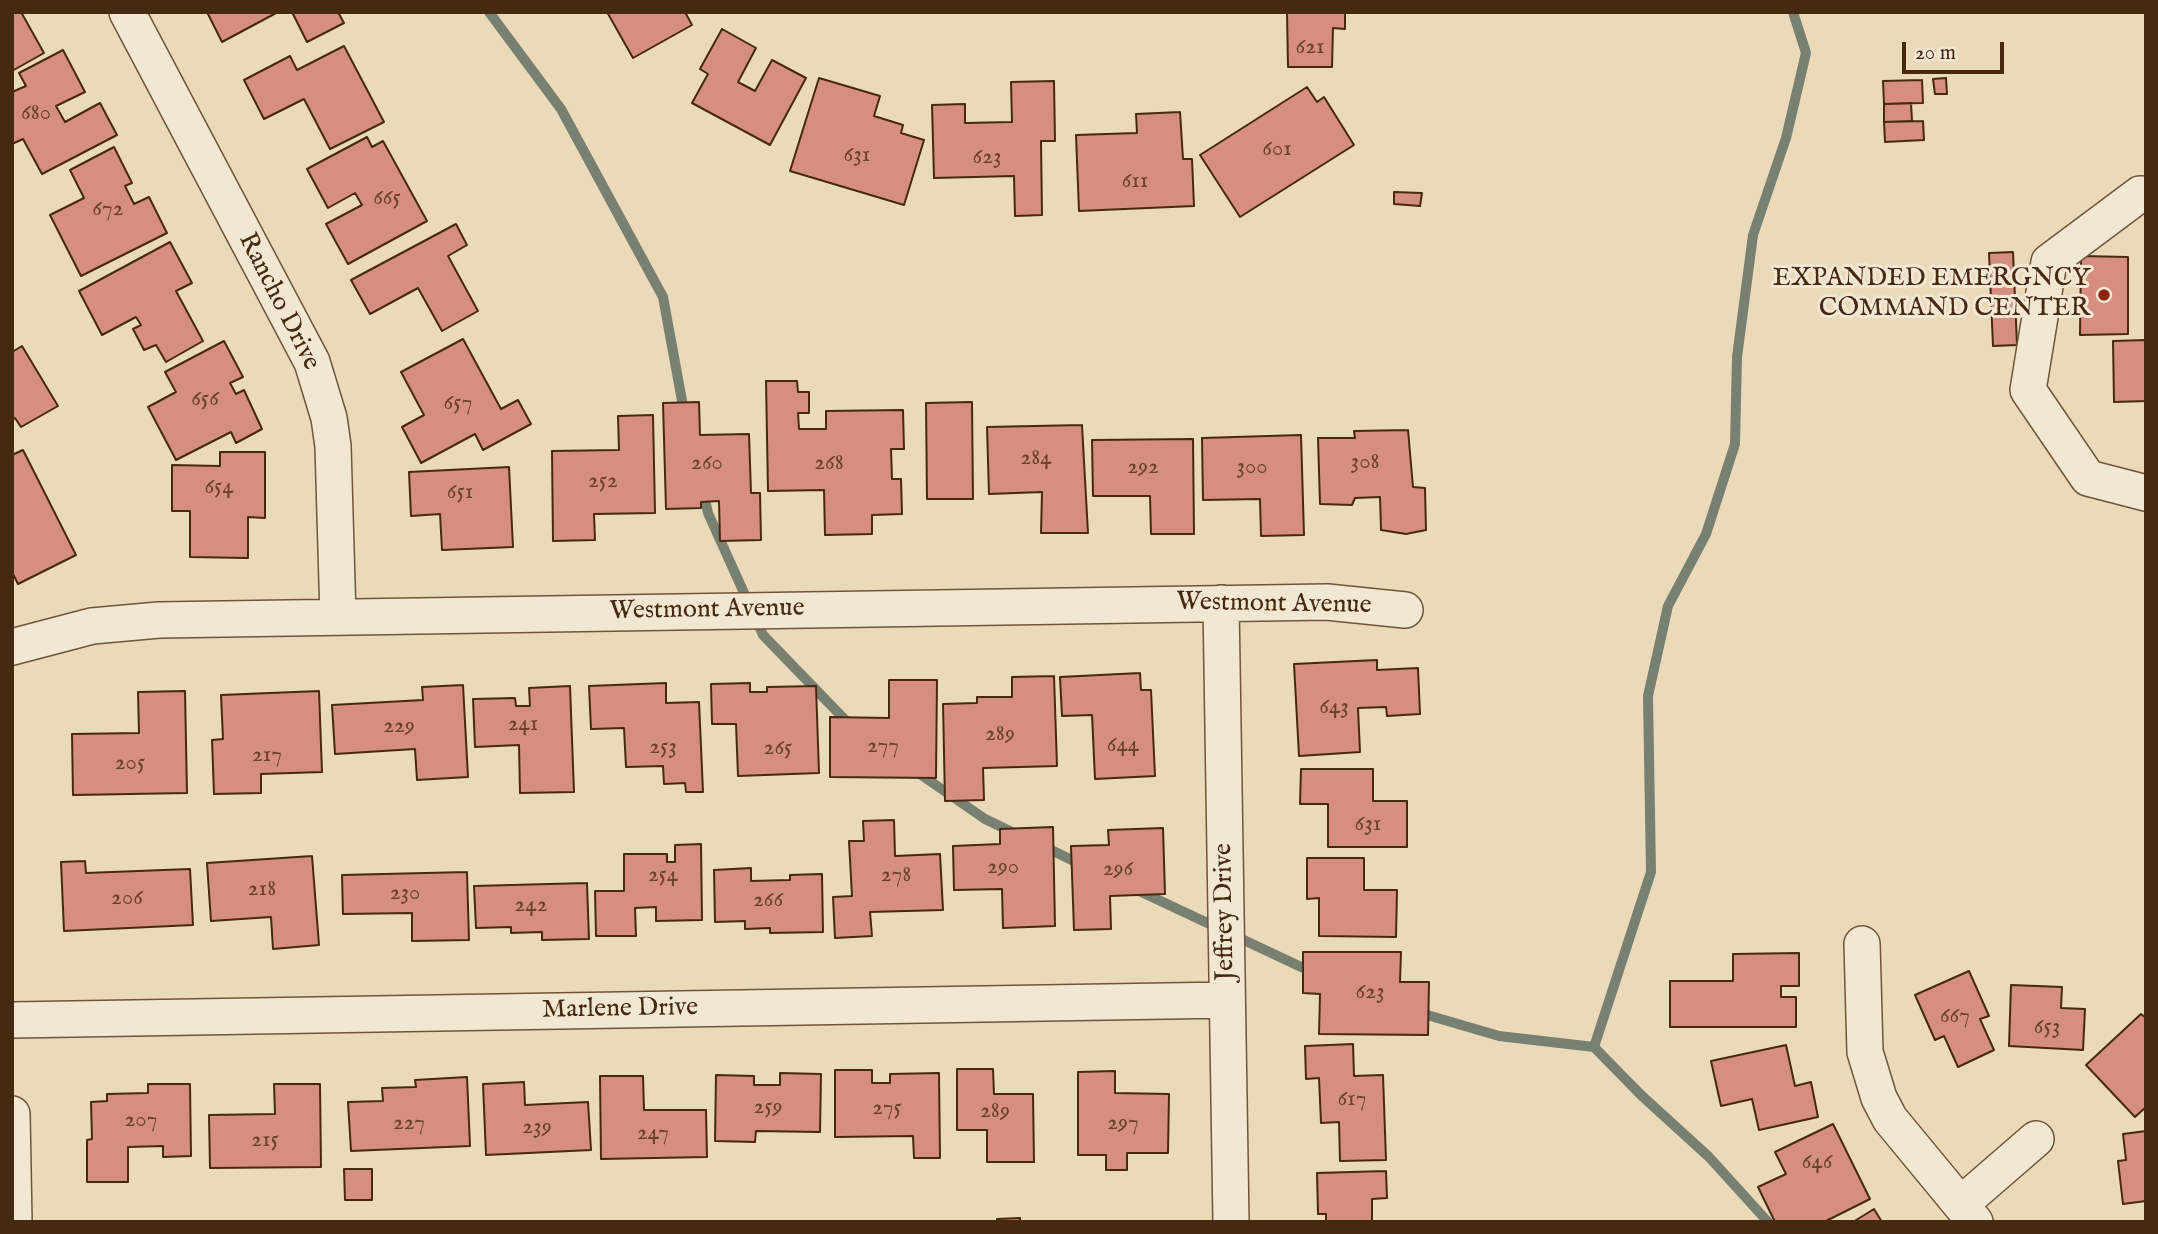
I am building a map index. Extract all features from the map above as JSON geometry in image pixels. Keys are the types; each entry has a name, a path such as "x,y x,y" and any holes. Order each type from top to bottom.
{"street":[{"name":"Rancho Drive","path":"127,12 312,362 329,418 333,446 338,617"},
{"path":"2146,194 2140,194 2049,262 2028,390 2088,478 2146,493"},
{"name":"Westmont Avenue","path":"12,647 92,626 159,620 1327,602 1405,610"},
{"name":"Jeffrey Drive","path":"1221,603 1231,1222"},
{"path":"1862,944 1865,1052 1870,1075 1890,1119 1968,1213 2036,1139"},
{"name":"Marlene Drive","path":"12,1020 1227,1000"},
{"path":"12,1114 14,1222"}],"building":[{"path":"12,12 21,12 44,53 12,71"},
{"path":"207,12 278,12 222,42"},
{"path":"292,12 338,12 344,23 307,42"},
{"path":"607,12 685,12 692,25 633,58"},
{"path":"1287,12 1345,12 1345,29 1333,28 1332,67 1288,67"},
{"path":"722,29 756,48 738,82 755,91 772,60 806,78 770,145 692,103 708,74 700,69"},
{"path":"344,46 384,122 330,149 304,99 264,119 244,80 290,56 297,70"},
{"path":"63,50 85,92 56,106 65,122 100,103 117,135 42,174 23,139 12,144 12,92 26,86 19,73"},
{"path":"819,78 880,96 874,116 903,125 901,133 924,140 904,205 790,171"},
{"path":"1946,78 1947,94 1935,94 1933,79"},
{"path":"1922,80 1923,103 1884,104 1883,81"},
{"path":"1054,81 1055,141 1041,141 1042,215 1015,216 1014,176 934,178 932,105 965,104 965,123 1012,122 1011,82"},
{"path":"1307,87 1317,102 1324,97 1354,145 1240,217 1200,155"},
{"path":"1911,103 1912,121 1884,122 1884,104"},
{"path":"1180,112 1183,159 1192,159 1194,206 1079,211 1076,135 1137,133 1136,114"},
{"path":"1923,121 1924,140 1885,142 1884,122"},
{"path":"367,137 372,147 383,141 427,221 348,264 326,224 362,205 355,193 328,208 307,169"},
{"path":"114,147 132,183 125,186 134,204 149,197 167,233 81,276 50,215 84,198 70,170"},
{"path":"1394,192 1422,193 1420,206 1394,204"},
{"path":"456,224 467,245 448,256 478,311 442,331 418,288 370,314 351,280"},
{"path":"170,242 192,283 176,291 203,341 166,362 156,345 144,350 133,329 141,325 136,317 102,335 79,291"},
{"path":"2013,252 2017,345 1993,346 1989,253"},
{"name":"EXPANDED EMERGNCY COMMAND CENTER","path":"2081,256 2128,257 2128,334 2080,335"},
{"path":"463,339 501,409 518,400 531,424 483,450 475,434 421,463 402,427 424,415 401,372"},
{"path":"2146,340 2146,401 2114,402 2113,341"},
{"path":"224,341 243,377 230,383 236,394 244,390 262,429 236,443 231,432 176,460 148,407 176,392 165,372"},
{"path":"22,346 58,406 21,427 15,418 12,420 12,352"},
{"path":"766,381 797,381 798,392 809,392 809,413 798,413 799,429 826,429 826,411 903,410 904,449 891,449 892,479 901,479 902,514 872,515 872,534 825,535 824,490 768,491"},
{"path":"699,402 700,435 749,434 751,493 760,493 761,540 720,541 719,501 701,502 701,508 666,509 663,403"},
{"path":"972,402 973,499 927,499 926,403"},
{"path":"653,415 655,513 594,514 595,540 553,541 552,451 619,450 618,416"},
{"path":"1082,425 1088,533 1041,533 1042,492 989,494 987,427"},
{"path":"1408,430 1413,487 1425,488 1426,530 1406,534 1381,530 1380,497 1355,498 1352,505 1320,504 1318,438 1355,438 1354,431"},
{"path":"1301,435 1304,535 1261,536 1260,499 1203,500 1202,438"},
{"path":"1193,439 1194,534 1151,534 1150,496 1093,496 1092,440"},
{"path":"23,450 76,555 18,584 12,572 12,455"},
{"path":"220,452 265,452 265,518 248,517 248,558 190,557 190,511 172,511 172,465 220,466"},
{"path":"509,467 513,547 442,550 440,514 411,516 409,472"},
{"path":"1377,660 1377,670 1418,668 1420,714 1387,716 1386,707 1358,708 1360,752 1299,756 1294,664"},
{"path":"1140,673 1141,690 1151,690 1155,776 1095,779 1092,715 1062,716 1060,677"},
{"path":"1054,676 1057,766 983,768 984,800 945,801 943,704 977,703 977,697 1012,697 1012,677"},
{"path":"889,680 937,680 936,778 830,777 830,717 889,718"},
{"path":"666,683 666,703 699,702 703,792 686,792 685,783 664,784 663,766 626,767 624,728 591,729 589,686"},
{"path":"750,683 750,692 767,692 767,687 816,686 819,773 738,776 736,724 712,724 711,684"},
{"path":"463,685 468,777 417,780 415,749 335,754 332,705 423,700 422,687"},
{"path":"570,686 574,792 520,793 519,745 475,747 473,699 515,698 516,706 530,706 529,688"},
{"path":"185,691 187,793 73,795 72,734 139,733 138,692"},
{"path":"319,691 322,772 261,774 261,793 214,794 212,740 223,739 221,695"},
{"path":"1301,769 1373,769 1373,801 1407,801 1407,847 1328,847 1328,804 1300,804"},
{"path":"894,820 895,856 940,854 943,910 870,912 872,936 835,938 833,897 852,896 849,841 864,841 863,821"},
{"path":"1053,827 1055,926 1003,928 1002,889 954,890 953,846 1000,844 1000,829"},
{"path":"1163,828 1165,894 1110,896 1111,929 1074,930 1071,846 1109,845 1108,830"},
{"path":"701,844 702,920 656,921 656,907 635,908 636,936 596,936 595,891 624,891 624,854 667,854 667,862 675,862 675,845"},
{"path":"312,856 319,945 273,949 271,917 211,921 207,863"},
{"path":"1307,858 1364,858 1364,890 1397,890 1396,937 1319,936 1319,898 1307,899"},
{"path":"85,861 86,873 190,869 193,925 64,931 61,862"},
{"path":"751,868 751,881 790,880 790,875 822,874 823,932 770,933 770,928 745,929 745,921 715,922 714,870"},
{"path":"467,872 469,940 412,941 412,913 343,914 342,875"},
{"path":"587,883 589,939 542,940 542,932 511,933 511,927 476,928 474,886"},
{"path":"1303,952 1401,952 1400,982 1429,982 1428,1035 1319,1034 1320,994 1303,993"},
{"path":"1799,953 1799,986 1781,986 1781,997 1796,997 1796,1027 1670,1027 1670,981 1733,981 1733,954"},
{"path":"1969,971 1989,1016 1980,1019 1994,1050 1958,1067 1944,1036 1935,1040 1915,995"},
{"path":"2011,985 2062,987 2061,1008 2085,1009 2083,1050 2009,1046"},
{"path":"2141,1014 2146,1018 2146,1107 2135,1117 2086,1065"},
{"path":"1353,1044 1354,1076 1383,1075 1386,1160 1340,1161 1339,1122 1321,1123 1319,1078 1306,1079 1305,1046"},
{"path":"1786,1045 1795,1086 1811,1082 1818,1117 1759,1130 1752,1099 1721,1106 1711,1061"},
{"path":"957,1069 993,1069 994,1094 1033,1094 1034,1162 987,1162 987,1130 957,1130"},
{"path":"835,1070 872,1070 872,1083 890,1083 890,1074 939,1073 940,1158 914,1158 913,1136 835,1137"},
{"path":"1115,1071 1115,1093 1169,1094 1168,1153 1127,1153 1127,1170 1106,1170 1106,1155 1078,1155 1078,1072"},
{"path":"780,1073 821,1074 820,1132 756,1131 755,1142 715,1141 716,1075 754,1076 754,1085 780,1085"},
{"path":"600,1076 643,1076 644,1110 706,1110 707,1157 601,1159"},
{"path":"467,1077 470,1146 351,1151 348,1102 383,1101 382,1088 416,1087 415,1080"},
{"path":"524,1082 525,1105 588,1102 591,1150 486,1155 483,1084"},
{"path":"148,1084 190,1084 191,1156 163,1157 163,1146 128,1147 128,1182 87,1182 87,1140 92,1139 91,1102 107,1101 107,1094 148,1093"},
{"path":"274,1084 320,1084 321,1167 210,1168 209,1115 275,1114"},
{"path":"1833,1124 1870,1199 1824,1222 1775,1222 1758,1187 1786,1174 1775,1152"},
{"path":"2146,1131 2146,1201 2123,1204 2118,1161 2126,1160 2123,1134"},
{"path":"344,1169 372,1169 372,1200 345,1200"},
{"path":"1386,1171 1387,1198 1372,1199 1372,1222 1326,1222 1326,1214 1318,1214 1317,1173"},
{"path":"1874,1209 1882,1222 1853,1222"},
{"path":"1020,1218 1020,1222 997,1222 997,1219"}],"waterway":[{"path":"489,12 561,109 663,297 685,417"},
{"path":"1594,1047 1651,872 1648,696 1668,606 1706,534 1735,444 1737,357 1753,235 1786,138 1806,53 1793,12"},
{"path":"703,490 708,513 763,635 852,727"},
{"path":"914,770 985,819 1016,834"},
{"path":"1043,846 1082,865"},
{"path":"1135,889 1314,973"},
{"path":"1417,1012 1499,1036 1594,1047 1641,1095 1709,1157 1768,1222"}],"place":[{"name":"EXPANDED EMERGNCY COMMAND CENTER","path":"2104,295"}]}
